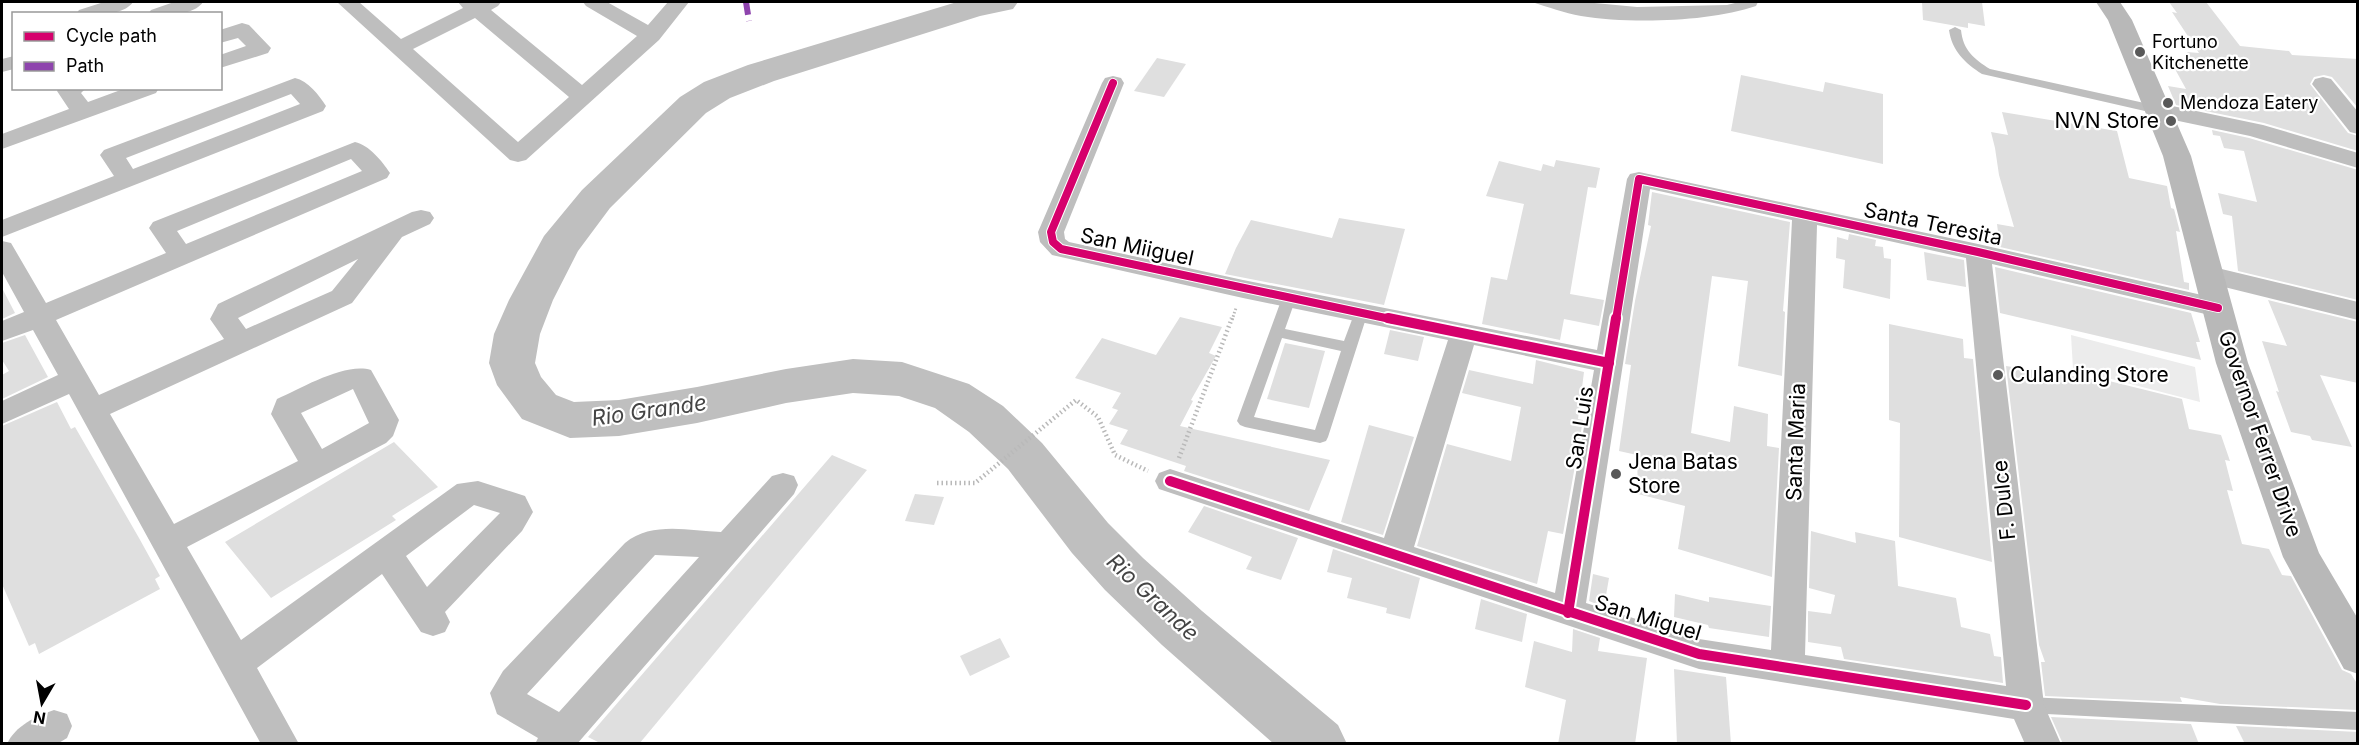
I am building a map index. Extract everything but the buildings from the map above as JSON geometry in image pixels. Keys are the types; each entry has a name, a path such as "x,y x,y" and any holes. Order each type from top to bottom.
{"main road":[{"name":"Governor Ferrer Drive","path":"2108,2 2120,20 2177,156 2232,363 2302,557 2358,657"}],"street":[{"path":"92,12 123,2"},
{"path":"164,12 193,2"},
{"path":"347,2 518,155 651,35 679,2"},
{"path":"593,2 651,35"},
{"path":"399,48 479,4 582,98"},
{"path":"222,36 242,29 260,48 222,61"},
{"name":"San Miiguel","path":"1113,83 1051,232 1053,242 1061,249 1243,289 1609,363"},
{"path":"2324,84 2358,127"},
{"path":"2,229 315,106 295,85 112,155 128,179"},
{"path":"70,90 68,91 83,112"},
{"path":"2,142 143,90"},
{"path":"2158,110 2255,130 2358,161"},
{"path":"2,333 378,173 355,148 162,228 181,256"},
{"name":"Santa Teresita","path":"1639,179 1978,252 2218,308"},
{"name":"San Luis","path":"1568,613 1639,179"},
{"name":"Santa Maria","path":"1788,669 1805,214"},
{"path":"241,343 224,319 228,311 421,218"},
{"path":"92,410 342,297 393,232"},
{"path":"2,249 281,744"},
{"name":"F. Dulce","path":"1978,252 2026,705 2043,744"},
{"path":"2209,275 2358,311"},
{"path":"1395,555 1464,333"},
{"path":"2,413 75,379"},
{"path":"168,542 315,464"},
{"name":"San Miguel","path":"1170,481 1699,654 2026,705"},
{"path":"729,546 657,542 646,544 515,682 508,693 510,703 558,738 729,546 783,485"},
{"path":"236,663 387,555 468,493 478,493 514,505 518,512 429,616 387,555"}],"lane":[{"path":"1955,30 1956,42 1968,60 1986,72 2158,110"},
{"path":"1289,298 1245,421 1320,437 1360,312"},
{"path":"1277,332 1349,347"},
{"path":"2026,705 2358,721"}],"path":[{"path":"937,483 975,483 1076,400 1098,417 1115,455 1170,481 1243,289"}],"shaded area":[{"path":"1532,2 1584,2 1637,7 1758,2 1756,6 1716,15 1646,21 1581,16"},
{"path":"2071,335 2195,367 2200,402 2073,369"}],"waterway":[{"name":"Rio Grande","path":"1001,2 974,7 761,73 717,90 693,105 596,199 559,246 531,300 517,334 512,363 520,385 539,407 570,420 619,418 697,405 786,386 853,376 902,379 952,396 986,419 1025,456 1090,538 1124,574 1182,628 1317,744"}],"marked path":[{"path":"746,2 749,21"}],"cycle path":[{"path":"1113,83 1051,232 1053,242 1061,249 1243,289 1609,363"},
{"path":"1568,613 1639,179 1978,252 2218,308"},
{"path":"1170,481 1699,654 2026,705"}],"place":[{"name":"Fortuno Kitchenette","path":"2140,52"},
{"name":"Mendoza Eatery","path":"2168,103"},
{"name":"NVN Store","path":"2171,121"},
{"name":"Culanding Store","path":"1998,375"},
{"name":"Jena Batas Store","path":"1616,474"}]}
